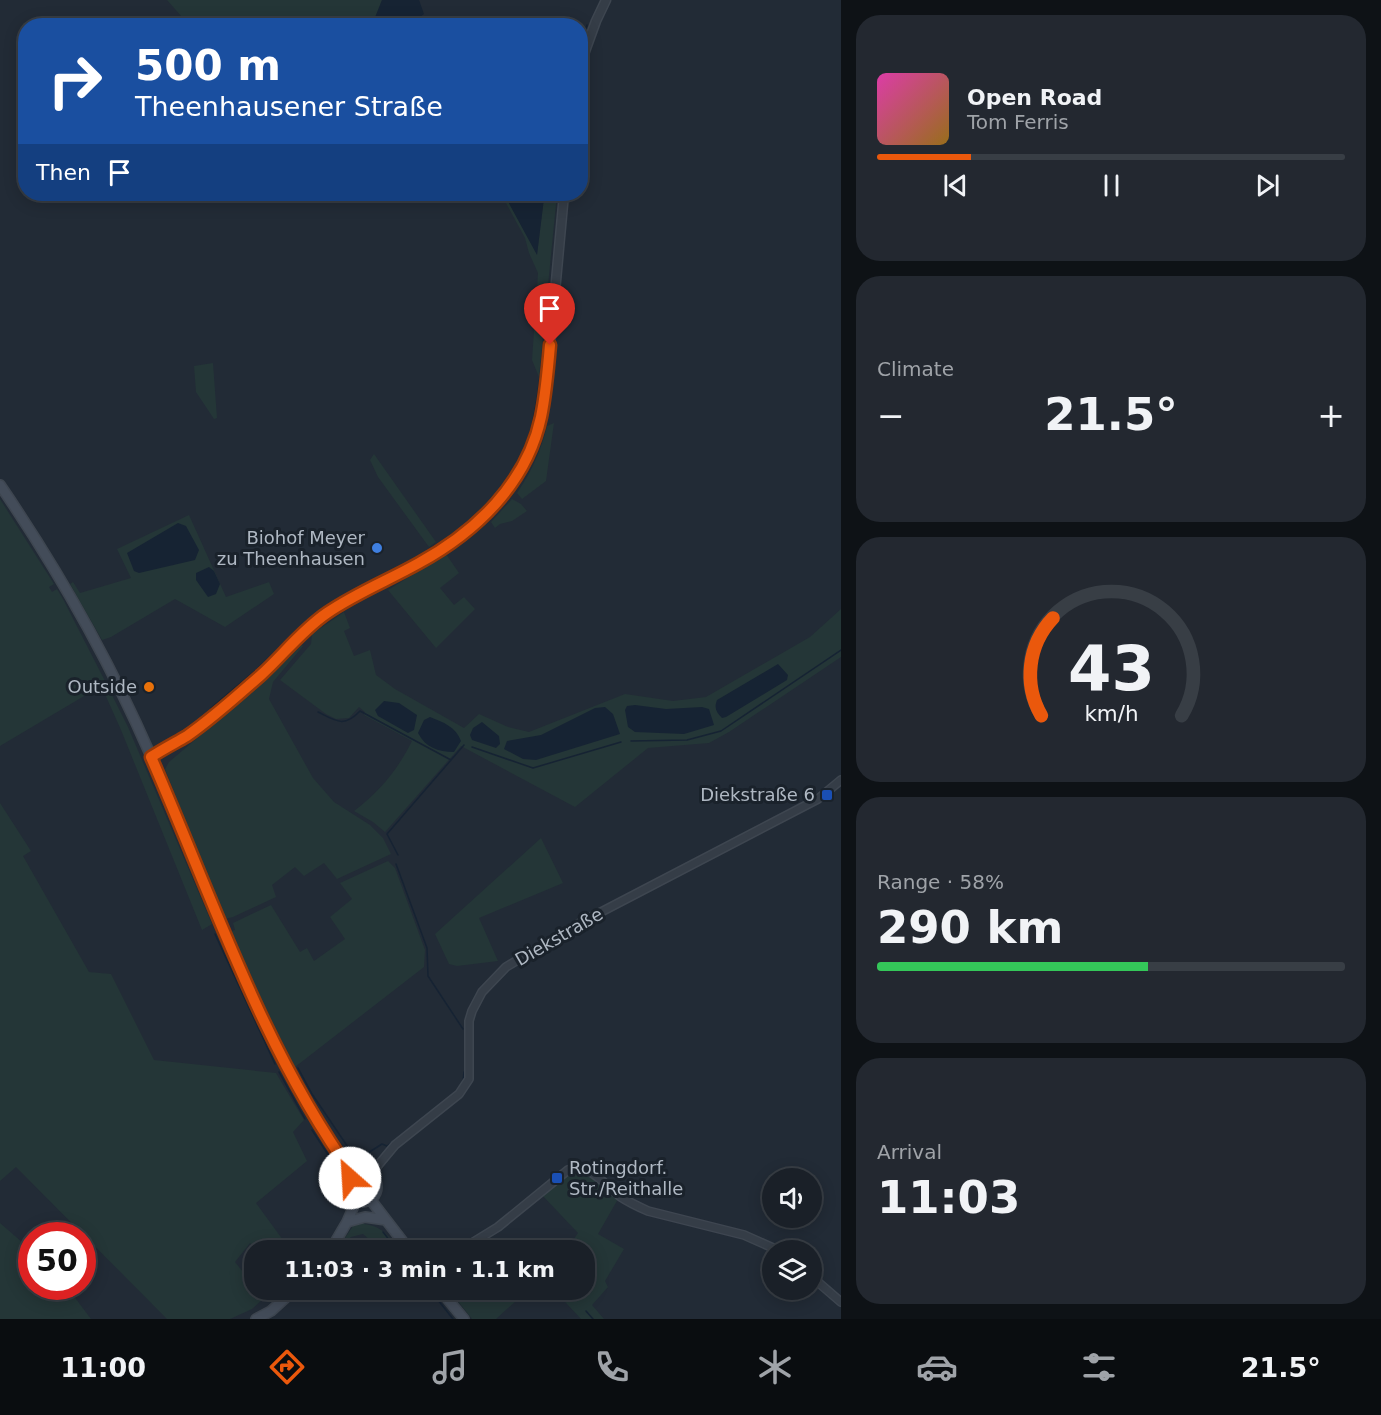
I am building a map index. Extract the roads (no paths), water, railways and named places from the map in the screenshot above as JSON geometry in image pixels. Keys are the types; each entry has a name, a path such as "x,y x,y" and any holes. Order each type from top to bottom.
{"main road":[{"path":"0,485 68,593 115,680 151,757 220,925 260,1012 288,1070 353,1175"},
{"path":"362,1172 370,1175 377,1187 374,1196 366,1202 356,1201 347,1189 348,1181 353,1175 362,1172"},
{"path":"370,1199 401,1240"},
{"path":"336,1240 356,1201"},
{"path":"347,1222 365,1217 386,1220"},
{"path":"256,1319 271,1311 283,1300"},
{"path":"448,1300 464,1319"}],"street":[{"path":"588,43 606,0"},
{"path":"151,757 211,718 327,613 429,558 470,529 507,491 532,447 541,419 563,201"},
{"name":"Diekstraße","path":"370,1175 395,1145 459,1094 467,1084 470,1070 469,1021 472,1011 482,992 506,967 578,924 818,799 841,780"},
{"path":"477,1240 498,1227 568,1170 575,1167 586,1170 633,1205 648,1211 744,1235 762,1243"},
{"path":"822,1286 841,1302"}],"water":[{"path":"382,0 419,0 424,14 419,18 375,18"},
{"path":"508,201 544,201 537,255"},
{"path":"178,523 186,526 199,550 195,560 139,573 134,571 127,553"},
{"path":"209,567 214,571 220,584 216,594 208,597 196,580 196,573"},
{"path":"778,664 788,675 787,680 726,717 720,716 716,708 717,700"},
{"path":"384,701 399,703 417,715 414,730 408,733 378,716 375,710"},
{"path":"627,706 666,709 702,707 709,709 714,725 684,734 635,732 628,727 625,710"},
{"path":"605,707 613,714 620,734 536,760 523,759 504,749 507,741 541,735 595,708"},
{"path":"430,717 449,726 459,736 461,741 454,752 433,748 421,738 418,733 424,720"},
{"path":"482,722 499,736 500,744 496,748 472,740 470,735 473,728"}],"waterway":[{"path":"429,550 474,518 510,478 529,437 540,377"},
{"path":"211,708 299,629"},
{"path":"631,741 687,740 721,731 841,650"},
{"path":"318,712 335,720 344,721 349,720 360,711 451,760"},
{"path":"472,747 533,768 621,742"},
{"path":"398,855 387,834 464,745"},
{"path":"396,864 427,948 428,976 463,1029"},
{"path":"215,934 275,1064"},
{"path":"298,1068 312,1094 356,1159 382,1144 387,1146 456,1091 463,1082 464,1072"},
{"path":"279,1072 305,1119"},
{"path":"312,1130 338,1170"},
{"path":"383,1232 389,1240"},
{"path":"438,1300 453,1319"},
{"path":"586,1311 593,1319"}],"place":[{"name":"Biohof Meyer zu Theenhausen","path":"377,548"},
{"name":"Outside","path":"149,687"},
{"name":"Diekstraße 6","path":"827,795"},
{"name":"Rotingdorf. Str./Reithalle","path":"557,1178"}]}
